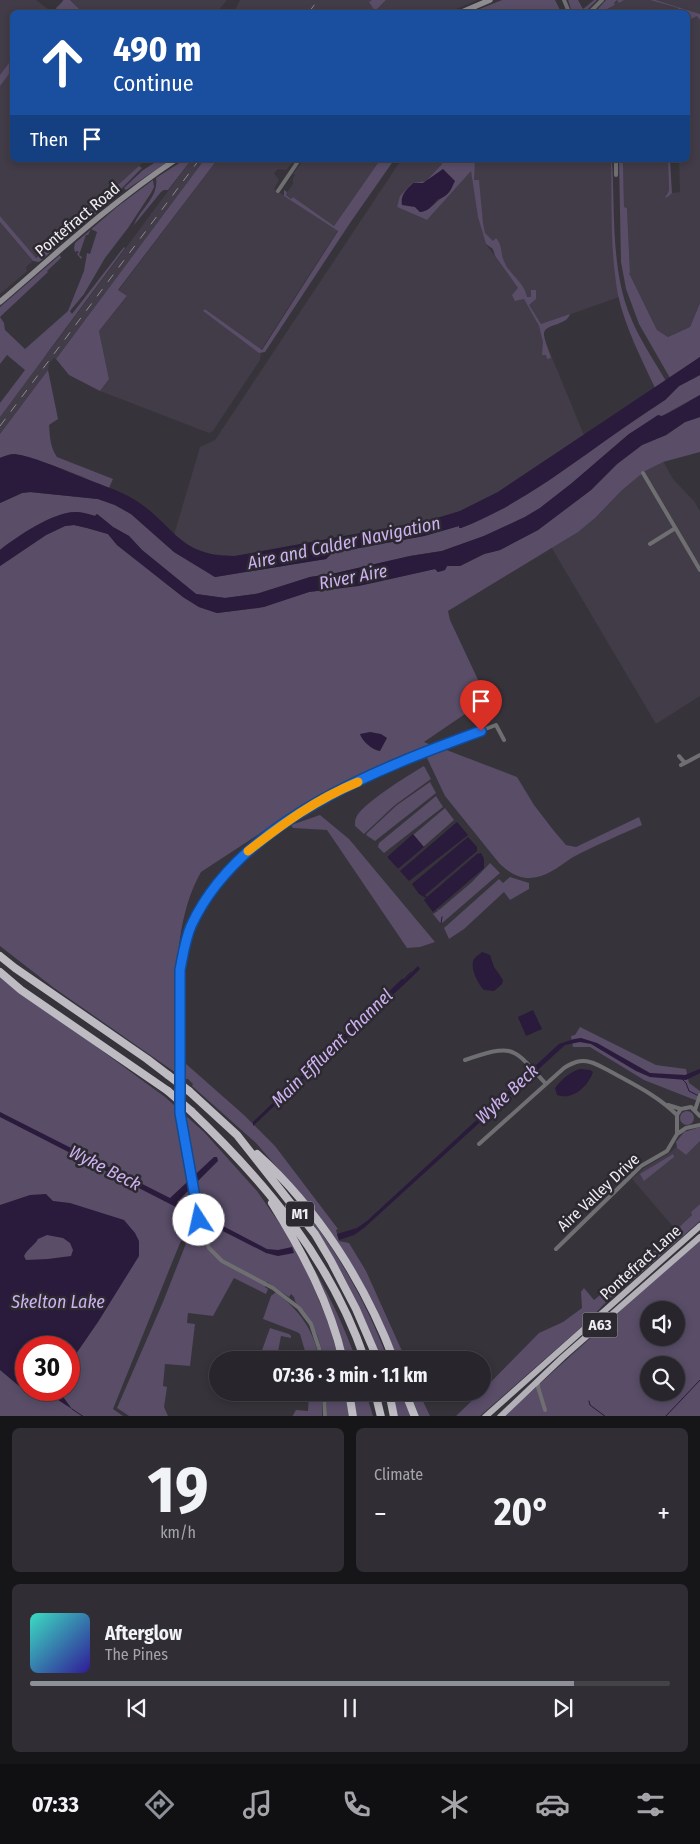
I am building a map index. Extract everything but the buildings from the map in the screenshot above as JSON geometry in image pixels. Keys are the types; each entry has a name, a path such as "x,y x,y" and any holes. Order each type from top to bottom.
{"highway":[{"name":"M1","path":"0,956 14,968 147,1059 189,1092 237,1135 278,1184 315,1234 352,1301 374,1351"},
{"name":"M1","path":"0,972 21,990 168,1092 234,1152 286,1213 317,1260 349,1319 361,1351"},
{"path":"237,1135 274,1168 311,1212 355,1277 377,1318 390,1351"},
{"name":"M1","path":"260,1182 299,1247 314,1277 333,1324 340,1351"},
{"name":"Pontefract Lane","path":"484,1416 700,1226"},
{"name":"Pontefract Lane","path":"500,1416 700,1237"},
{"path":"350,1401 353,1416"},
{"path":"377,1401 381,1416"},
{"path":"391,1401 394,1416"},
{"path":"409,1401 415,1416"}],"main road":[{"path":"467,10 490,0"},
{"name":"Pontefract Road","path":"0,302 106,210 171,162"}],"street":[{"path":"592,10 602,0"},
{"path":"278,191 298,162"},
{"path":"616,162 616,175"},
{"path":"642,473 700,570"},
{"path":"650,544 674,529"},
{"path":"320,1351 311,1324 299,1308 273,1288 222,1262 209,1248 199,1220 180,1113 180,970 187,936 192,924 218,882 248,851 305,808 336,791 420,754 496,725 504,740"},
{"path":"679,756 683,764 700,755"},
{"path":"465,1060 501,1049 514,1052 546,1084"},
{"path":"479,1144 572,1063 589,1061 666,1104 681,1109 687,1107 699,1097"},
{"path":"695,1125 698,1118 699,1097"},
{"path":"666,1104 677,1115 678,1134"},
{"path":"687,1107 697,1113"},
{"path":"677,1115 681,1109"},
{"path":"678,1123 686,1128 700,1125"},
{"name":"Aire Valley Drive","path":"556,1249 642,1166 667,1151 678,1134 686,1128"},
{"path":"538,1380 545,1410"},
{"path":"530,1388 540,1393"},
{"path":"324,1401 325,1416"}],"shaded area":[{"path":"0,0 36,0 49,10 10,10 10,162 144,162 35,258 0,216"},
{"path":"70,0 227,0 219,10 79,10"},
{"path":"70,0 80,10 57,10 56,8 63,1"},
{"path":"240,0 372,0 370,2 374,10 235,10"},
{"path":"372,0 386,0 376,10 369,2"},
{"path":"386,0 478,0 454,10 376,10"},
{"path":"502,0 555,0 560,10 477,10"},
{"path":"568,0 578,0 583,9 594,0 597,0 587,10 571,10"},
{"path":"606,0 617,0 614,3 615,5 605,10 597,10"},
{"path":"618,0 619,2 624,0 650,0 684,10 605,10 615,5 614,3"},
{"path":"650,0 656,0 687,10 678,10 678,8"},
{"path":"656,0 700,0 700,14"},
{"path":"690,11 700,14 700,20 697,16 690,20"},
{"path":"698,15 700,20 700,303 690,327 668,337 657,330 629,273 623,162 668,162 669,190 666,194 669,196 672,193 680,192 679,162 690,162 690,19"},
{"path":"10,62 10,73 0,86 0,75"},
{"path":"156,162 167,162 126,190 124,188 143,170"},
{"path":"181,162 189,162 168,190 161,192 134,225 155,191 156,178"},
{"path":"190,162 203,162 56,359 54,358 49,364 48,370 0,434 0,417 41,354 47,354"},
{"path":"203,162 215,162 118,290 127,296 99,331 109,379 100,391 69,375 56,359"},
{"path":"215,162 293,162 286,170 278,169 274,173 279,180 274,189 338,230 261,350 205,309 203,310 261,353 260,360 213,431 209,433 100,391 109,379 99,331 127,297 118,291"},
{"path":"379,162 334,226 293,197 292,199 285,195 293,184 295,175 293,174 301,163"},
{"path":"379,162 393,162 265,352 259,353 203,311 205,309 262,350 338,231 284,196 284,190 291,199 293,197 334,226"},
{"path":"400,162 441,162 442,164 397,207 427,220 471,170 475,192 471,168 472,162 611,162 615,274 619,297 540,325 520,291 539,326 584,435 498,492 460,511 441,518 235,556 211,554 193,548 174,535 200,447 215,440","holes":["487,241 518,288 486,244"]},
{"path":"441,162 475,162 474,180 479,180 485,233 493,241 496,238 498,241 506,266 523,287 527,297 531,297 531,290 536,290 536,299 529,305 541,324 570,314 564,321 547,328 545,331 544,335 551,358 547,359 546,355 542,355 543,342 539,326 524,299 515,301 512,295 518,288 495,256 493,249 486,244 478,217 471,171 427,220 397,207 400,196 412,183 426,181 442,164","holes":["430,179 445,196 424,211 420,212 415,207 423,183"]},
{"path":"611,162 619,277 623,295 633,322 666,381 655,388 629,331 621,307 615,279"},
{"path":"619,162 623,162 629,273 657,330 668,337 690,327 700,303 700,357 670,378 639,324 626,289 621,262"},
{"path":"668,162 670,162 672,193 665,198 669,190"},
{"path":"139,166 142,168 101,209 39,262 33,261 0,222 0,216 36,258"},
{"path":"153,180 154,187 151,193 105,258 84,294 70,311 72,314 125,248 0,417 0,403 25,370 7,355 0,364 0,317 4,323 5,330 25,349 68,311 84,271 87,253 90,254 97,232 91,229"},
{"path":"0,222 33,261 26,267 27,271 0,294"},
{"path":"91,230 86,235 79,255 82,257 81,259 77,254 79,252 75,252 75,243"},
{"path":"60,255 61,258 48,272 0,317 0,307"},
{"path":"48,370 58,419 49,425 51,442 57,457 113,479 109,488 38,461 23,457 10,456 0,458 0,434"},
{"path":"700,375 700,395 629,434 540,508 484,536 442,551 310,577 262,593 225,598 196,594 142,550 129,536 113,527 97,514 95,516 76,512 57,516 26,532 0,550 0,503 22,493 30,492 98,499 115,505 131,514 174,552 215,577 326,559 332,553 424,536 459,526 461,528 500,510 524,495 665,400 679,386"},
{"path":"700,417 700,452 663,462 645,471 578,532 448,611 450,620 487,699 424,742 436,747 420,752 418,750 388,766 346,783 305,804 201,872 191,894 179,944 176,996 176,1073 54,988 0,946 0,566 46,535 65,526 74,525 108,534 117,545 183,597 199,607 217,613 259,608 309,592 390,579 435,569 438,572 445,570 447,566 460,566 484,554 500,550 538,530 591,490 617,464 642,445 666,435 685,422"},
{"path":"662,459 673,479 694,501 700,511 700,696 656,724 550,545 620,488"},
{"path":"444,749 517,777 534,805 566,845 576,847 639,817 642,825 575,856 542,876 521,877 507,870 499,863 445,796 427,758 428,755"},
{"path":"424,766 431,779 395,805 364,834 355,826 359,812 386,790"},
{"path":"430,782 436,793 375,841 366,835 397,805"},
{"path":"436,796 443,807 384,853 378,847 379,843"},
{"path":"445,808 454,820 398,869 387,857"},
{"path":"320,815 349,839 435,942 420,947 407,948 327,830 293,828 291,825"},
{"path":"490,863 500,873 441,924 433,914 438,911 437,909 439,910 472,882"},
{"path":"510,877 529,883 529,889 510,900 504,892 464,929 449,939 444,928 499,879 503,883"},
{"path":"0,976 165,1097 204,1132 257,1191 282,1227 307,1272 329,1324 336,1351 322,1351 309,1319 298,1307 291,1294 289,1297 267,1282 265,1287 268,1289 266,1294 234,1278 213,1316 188,1313 187,1323 195,1324 190,1366 165,1364 163,1386 167,1387 164,1407 168,1416 129,1416 117,1408 163,1302 185,1246 189,1230 180,1243 113,1409 123,1416 0,1416"},
{"path":"580,1027 656,1065 686,1069 689,1083 700,1091 700,1102 644,1080 590,1047 573,1047 571,1036 575,1035"},
{"path":"185,1063 244,1115 275,1146 338,1229 336,1230 339,1241 349,1243 366,1271 402,1351 394,1351 376,1308 299,1193 256,1143 192,1086 193,1084 188,1079 184,1079"},
{"path":"684,1111 690,1111 694,1118 690,1125 684,1125 680,1121 680,1115"},
{"path":"700,1127 700,1141 686,1155 677,1148 676,1142 684,1132"},
{"path":"700,1141 700,1204 691,1212 692,1215 676,1230 632,1179 644,1168 676,1147 686,1155"},
{"path":"673,1154 674,1157 644,1181 640,1174"},
{"path":"700,1204 700,1221 610,1298 586,1323 480,1416 456,1416 472,1401 491,1401 491,1382 539,1333 563,1322 582,1308 581,1292 584,1288 594,1300 646,1257 679,1233 676,1230 692,1215 691,1212"},
{"path":"301,1205 351,1279 371,1318 385,1351 377,1351 355,1299 324,1242"},
{"path":"294,1234 328,1296 352,1351 341,1351"},
{"path":"700,1239 700,1416 504,1416"},
{"path":"276,1292 299,1314 310,1330 317,1351 305,1351 300,1334 263,1319 271,1296"},
{"path":"270,1328 291,1336 291,1338 281,1336 278,1351 262,1351"},
{"path":"309,1401 322,1401 322,1416 293,1416 296,1410 308,1411"},
{"path":"326,1401 346,1401 349,1416 327,1416"},
{"path":"352,1401 368,1401 373,1416 355,1416"},
{"path":"393,1401 404,1401 411,1416 397,1416"},
{"path":"413,1401 423,1401 430,1416 419,1416"}],"water":[{"path":"443,169 455,181 447,194 438,199 429,208 420,212 415,207 402,205 403,195 413,183 423,183"},
{"name":"Aire and Calder Navigation","path":"700,357 700,375 679,386 665,400 514,502 461,528 459,526 424,536 332,553 326,559 215,577 174,552 131,514 115,505 98,499 30,492 22,493 0,503 0,458 15,454 30,457 128,496 148,510 189,545 216,555 235,556 427,521 460,511 498,492"},
{"name":"River Aire","path":"700,395 700,417 685,422 666,435 642,445 617,464 591,490 538,530 500,550 484,554 460,566 447,566 445,570 438,572 435,569 359,586 309,592 264,607 217,613 199,607 183,597 117,545 108,534 74,525 65,526 46,535 0,566 0,550 7,544 47,520 76,512 95,516 97,514 113,527 129,536 142,550 196,594 225,598 256,594 310,577 442,551 484,536 540,508 629,434 658,415 667,414"},
{"path":"370,732 381,734 387,738 380,751 368,745 360,734"},
{"path":"457,822 468,835 409,881 400,871"},
{"path":"413,834 424,847 398,869 387,857"},
{"path":"468,837 477,847 477,851 425,895 427,897 477,854 481,853 484,859 484,868 433,912 424,900 426,898 419,894 412,884"},
{"path":"482,952 490,955 494,967 503,980 502,984 494,991 484,990 474,973 475,957"},
{"path":"418,966 420,969 413,976 253,1126 253,1122 402,979 404,980"},
{"path":"533,1010 542,1029 526,1036 518,1017"},
{"name":"Wyke Beck","path":"581,1038 597,1043 650,1073 685,1075 700,1069 700,1073 686,1080 650,1077 636,1071 591,1044 580,1042 565,1045 364,1228 354,1235 339,1240 337,1234 357,1228 367,1221 559,1044"},
{"path":"580,1069 593,1072 584,1087 569,1096 557,1095 555,1088 563,1079"},
{"name":"Wyke Beck","path":"0,1112 170,1198 214,1157 217,1157 218,1161 177,1202 267,1249 278,1250 292,1247 294,1253 278,1256 266,1253 0,1117"},
{"name":"Skelton Lake","path":"46,1194 53,1201 70,1203 124,1220 139,1241 139,1256 80,1348 80,1336 15,1336 15,1383 0,1370 0,1205 30,1195","holes":["47,1235 63,1238 70,1243 73,1250 71,1256 26,1260 24,1256 38,1239"]},
{"path":"60,1401 66,1401 72,1409"}],"waterway":[{"path":"441,924 442,917"},
{"name":"Main Effluent Channel","path":"403,980 411,972"},
{"path":"682,1079 689,1091 699,1096"},
{"path":"666,1416 700,1380"},
{"path":"589,1401 590,1405 605,1416"},
{"path":"72,1409 82,1416"}],"railway":[{"path":"310,10 318,0"},
{"path":"0,426 198,162"}],"slow traffic":[{"path":"248,851 305,808 336,791 358,782"}],"route":[{"path":"199,1220 180,1113 180,970 183,951 192,924 218,882 248,851 305,808 336,791 424,752 481,731"}]}
